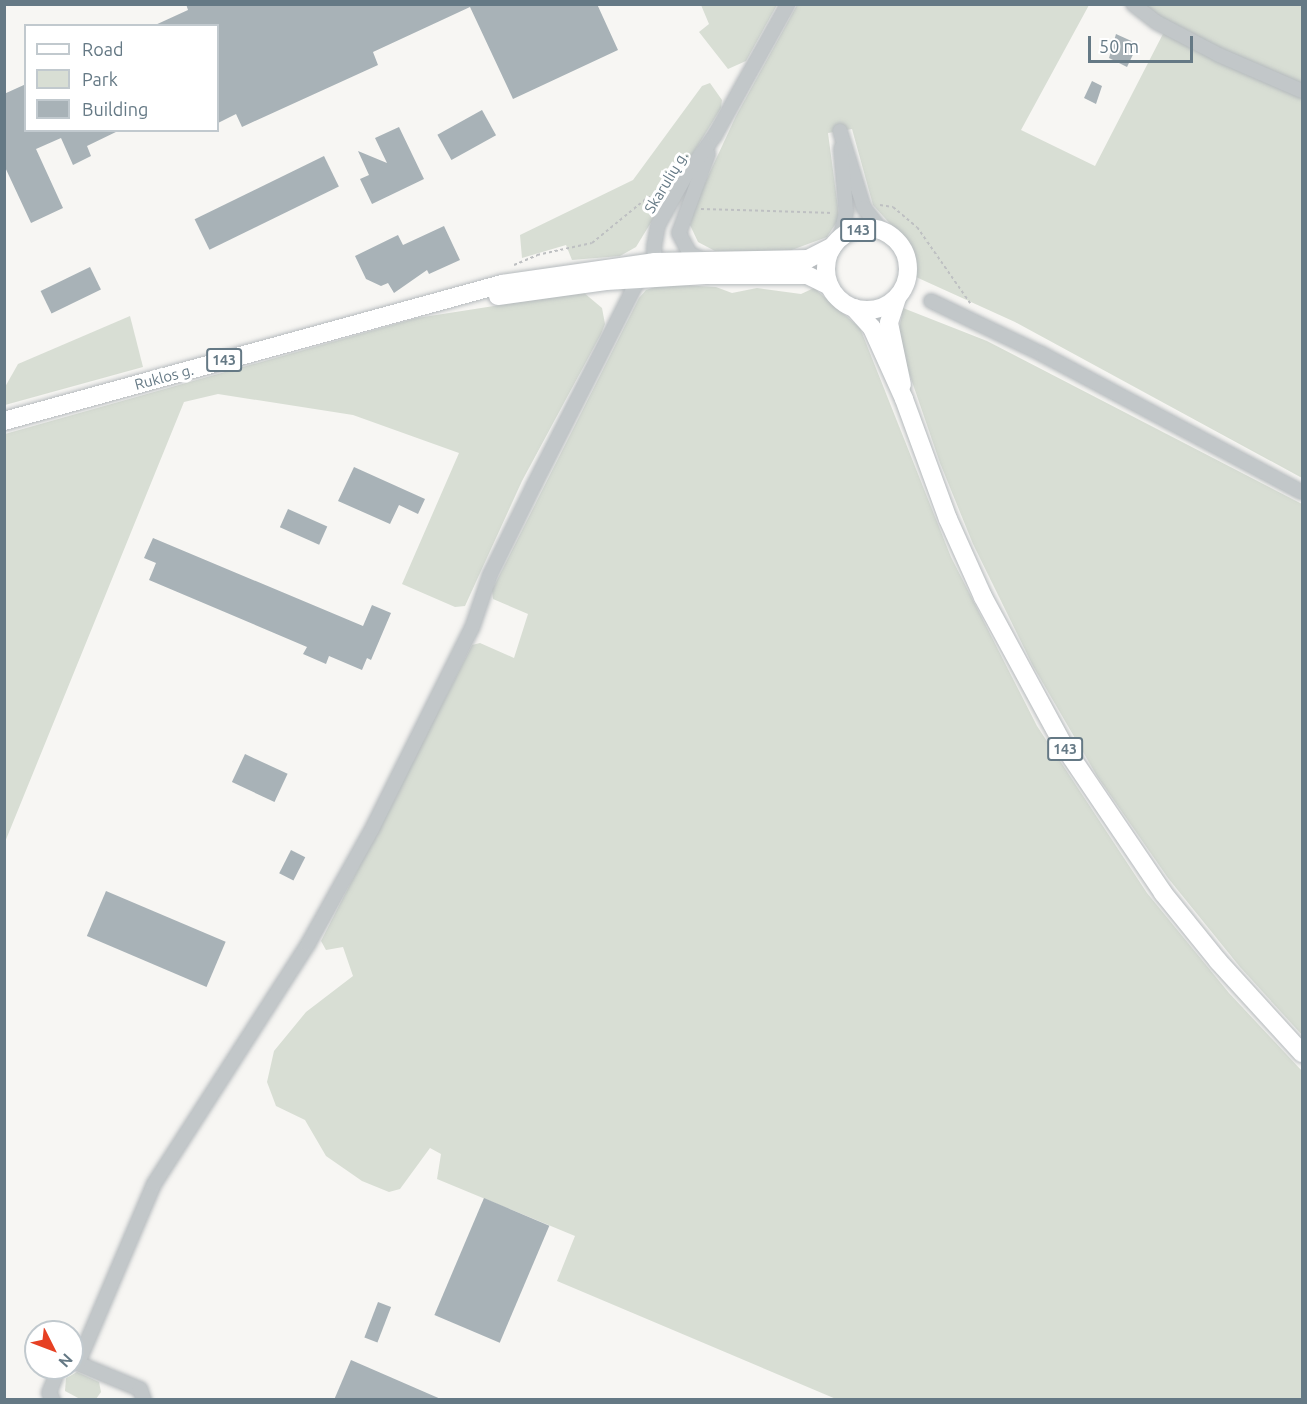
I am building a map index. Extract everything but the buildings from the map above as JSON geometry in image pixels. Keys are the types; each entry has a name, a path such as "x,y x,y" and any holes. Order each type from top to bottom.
{"main road":[{"name":"143","path":"428,305 502,284 655,262 702,259 808,259 860,229 882,231 892,236 906,255 908,278 897,298 889,323 904,399"},
{"name":"143","path":"837,242 826,266 830,286 840,300 854,309 872,328 904,399 970,568 1022,674 1065,748 1163,892 1218,961 1302,1053"},
{"name":"143","path":"428,305 639,278 673,276 807,275 830,286"},
{"path":"854,309 877,309 897,298"},
{"name":"Ruklos g.","path":"4,421 428,305"}],"street":[{"name":"Skarulių g.","path":"655,262 658,225 685,177 715,135 788,4"},
{"path":"1134,5 1156,22 1219,55 1302,91"},
{"path":"837,242 846,211 840,131 864,208 882,231"},
{"name":"Skarulių g.","path":"702,259 686,249 679,232 715,135"},
{"path":"655,262 673,276"},
{"path":"84,1342 154,1184 308,944 373,826 472,628 490,575 639,278"},
{"path":"931,301 1042,354 1302,492"},
{"path":"84,1366 140,1389 144,1400"},
{"path":"53,1400 49,1393 54,1380"}],"green space":[{"path":"701,5 777,5 746,61 728,69 699,32 709,24"},
{"path":"797,5 1089,5 1021,130 1095,166 1166,28 1133,5 1302,5 1302,478 1015,322 916,277 912,248 873,205 852,129 828,133 838,220 827,237 789,251 715,251 698,242 690,225 696,202 736,116"},
{"path":"710,83 722,100 721,108 636,247 620,256 572,260 566,245 522,258 520,235 633,180 702,86"},
{"path":"664,284 716,287 732,293 757,288 801,294 814,288 860,328 951,557 1037,726 1147,893 1229,993 1302,1071 1302,1399 836,1399 557,1281 575,1236 437,1179 441,1154 430,1148 400,1189 389,1192 362,1181 326,1156 305,1120 276,1106 267,1082 274,1051 306,1012 353,976 343,947 326,950 321,941 472,645 480,643 514,658 528,614 493,599 492,590 639,298 646,290"},
{"path":"583,292 602,308 605,324 522,481 465,606 455,607 402,584 459,453 353,415 218,394 184,402 5,842 5,434 417,318"},
{"path":"903,308 987,341 1302,504 1302,1035 1240,967 1168,878 1097,776 1033,666 973,544 940,463 907,367 899,330"},
{"path":"130,316 143,367 5,405 5,387 18,364"},
{"path":"84,1375 99,1382 101,1392 96,1399 80,1399 65,1391 66,1380 84,1380"}]}
